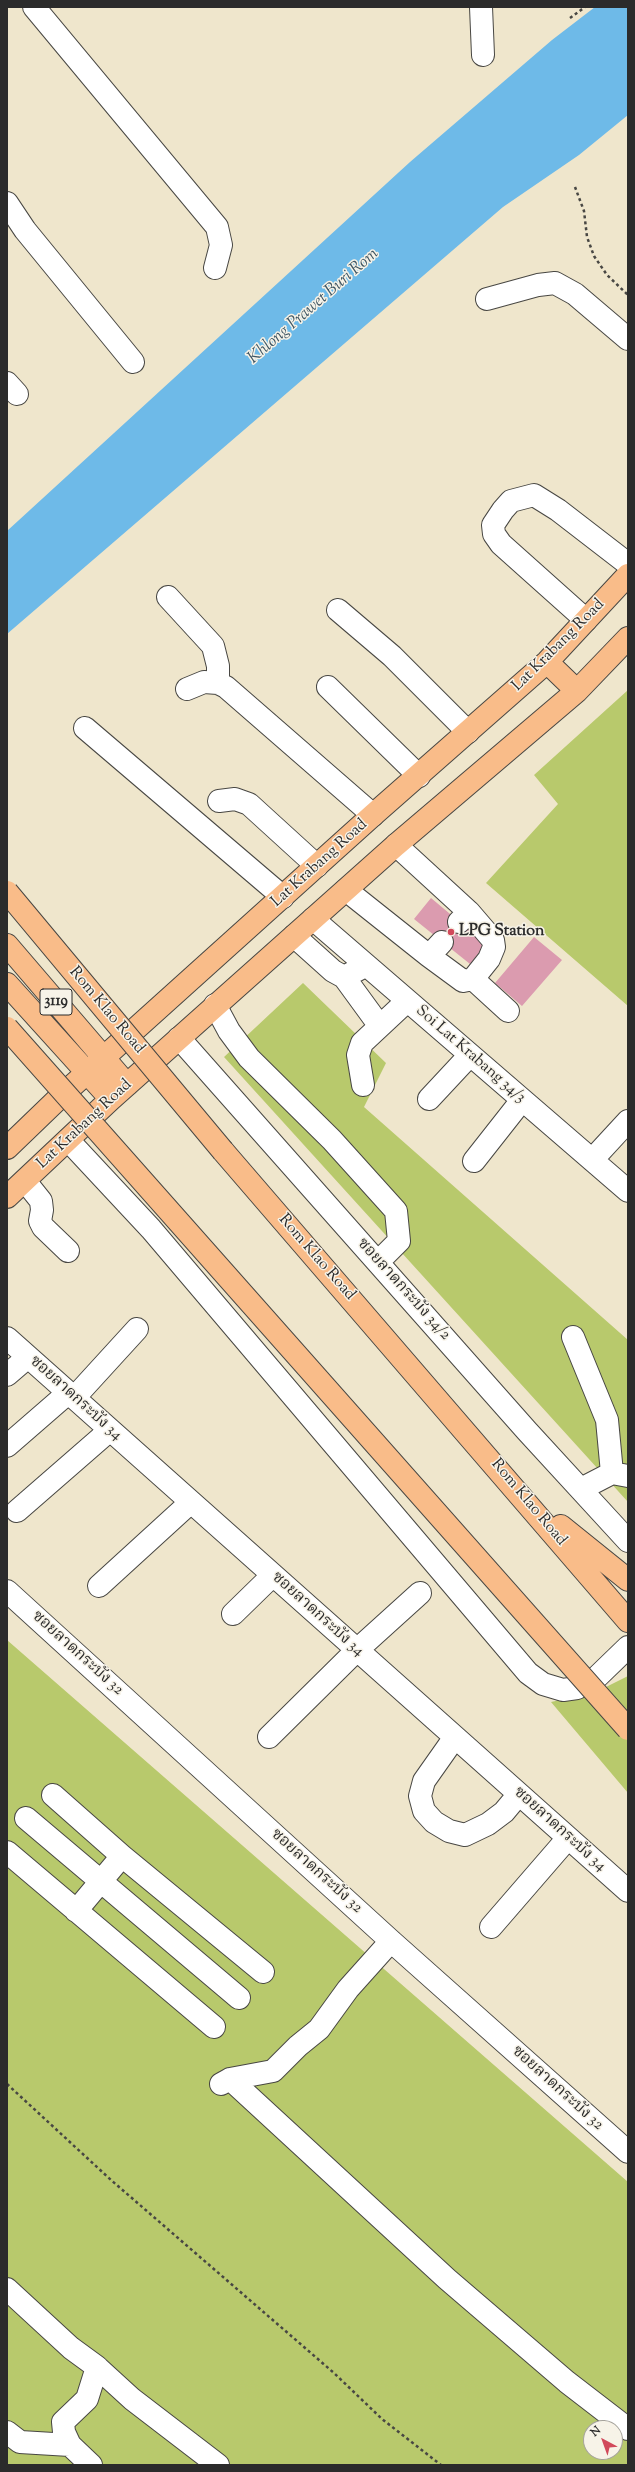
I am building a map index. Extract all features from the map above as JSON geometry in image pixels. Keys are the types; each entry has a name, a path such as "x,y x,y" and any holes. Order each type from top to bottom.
{"main road":[{"name":"Lat Krabang Road","path":"7,1148 86,1074 105,1059 317,866 547,662 628,575"},
{"name":"Lat Krabang Road","path":"7,1197 119,1092 396,845 577,691 628,638"},
{"path":"547,662 577,691"},
{"name":"Rom Klao Road","path":"7,892 223,1151 520,1493 628,1621"},
{"name":"Rom Klao Road","path":"7,945 105,1059 119,1092"},
{"name":"3119","path":"7,984 86,1074"},
{"path":"7,1028 628,1729"},
{"path":"86,1074 119,1092"},
{"path":"520,1493 628,1580"}],"street":[{"path":"34,7 217,227 220,245 215,268"},
{"path":"481,7 483,55"},
{"path":"7,203 25,230 133,362"},
{"path":"488,299 538,285 555,283 575,294 628,339"},
{"path":"586,620 501,544 494,534 493,525 503,510 511,501 534,495 558,510 628,564"},
{"path":"168,597 213,646 218,666 218,683"},
{"path":"338,610 392,656 468,732"},
{"path":"188,689 204,682 218,683 374,815"},
{"path":"328,687 419,776"},
{"path":"85,728 284,897"},
{"path":"219,801 235,799 249,804 317,866"},
{"path":"346,890 436,949 463,981 473,979 489,959 494,948 493,940 464,917 396,845"},
{"name":"Soi Lat Krabang 34/3","path":"313,919 407,1002 628,1191"},
{"path":"294,936 333,971 344,977 379,1025"},
{"path":"344,977 366,966"},
{"path":"473,979 508,1011"},
{"path":"363,1085 358,1056 362,1043 379,1025 407,1002"},
{"path":"215,1006 229,1031 249,1058 332,1140 396,1211 399,1241 378,1262"},
{"name":"ซอยลาดกระบัง 34/2","path":"179,1038 628,1541"},
{"path":"429,1099 470,1055"},
{"path":"474,1161 522,1100"},
{"path":"592,1160 628,1121"},
{"path":"68,1140 151,1229 528,1672 543,1684 563,1690 577,1688 597,1677 628,1647"},
{"path":"25,1181 41,1201 42,1210 40,1221 43,1227 68,1251"},
{"path":"7,1446 71,1396 137,1328"},
{"path":"573,1337 607,1420 620,1475 581,1489"},
{"name":"ซอยลาดกระบัง 34","path":"7,1338 628,1891"},
{"path":"7,1375 28,1357"},
{"path":"17,1510 110,1430"},
{"path":"99,1586 191,1502"},
{"path":"233,1614 273,1575"},
{"name":"ซอยลาดกระบัง 32","path":"7,1590 391,1941 628,2152"},
{"path":"269,1737 357,1650 420,1593"},
{"path":"455,1737 424,1781 420,1796 424,1811 434,1822 449,1831 465,1835 488,1824 504,1812 519,1794"},
{"path":"53,1795 122,1856 263,1972"},
{"path":"26,1818 102,1880 239,1998"},
{"path":"491,1927 568,1838"},
{"path":"7,1852 214,2027"},
{"path":"76,1911 122,1856"},
{"path":"391,1941 348,1989 319,2029 298,2046 273,2071 225,2082 447,2279 567,2382 628,2429"},
{"path":"7,2289 71,2348 97,2367 132,2399 218,2465"},
{"path":"92,2465 70,2445 64,2432 63,2422 87,2399 97,2367"},
{"path":"7,2432 20,2442 70,2445"}],"path":[{"path":"570,18 585,7"},
{"path":"575,187 584,211 587,237 594,256 607,275 628,295"},
{"path":"7,2084 111,2180 334,2374 382,2419 441,2465"}],"green space":[{"path":"628,690 628,1006 486,883 558,804 534,775"},
{"path":"303,983 386,1063 364,1107 628,1340 628,1502 224,1057"},
{"path":"7,1640 628,2182 628,2465 7,2465"},
{"path":"628,1676 628,1793 551,1702 596,1692"}],"water":[{"name":"Khlong Prawet Buri Rom","path":"595,7 628,7 628,115 579,155 503,207 7,634 7,531 410,162 552,40"}],"building":[{"name":"LPG Station","path":"431,898 486,944 470,964 414,919"},
{"path":"534,937 562,960 522,1006 495,983"}],"place":[{"name":"LPG Station","path":"451,932"}]}
